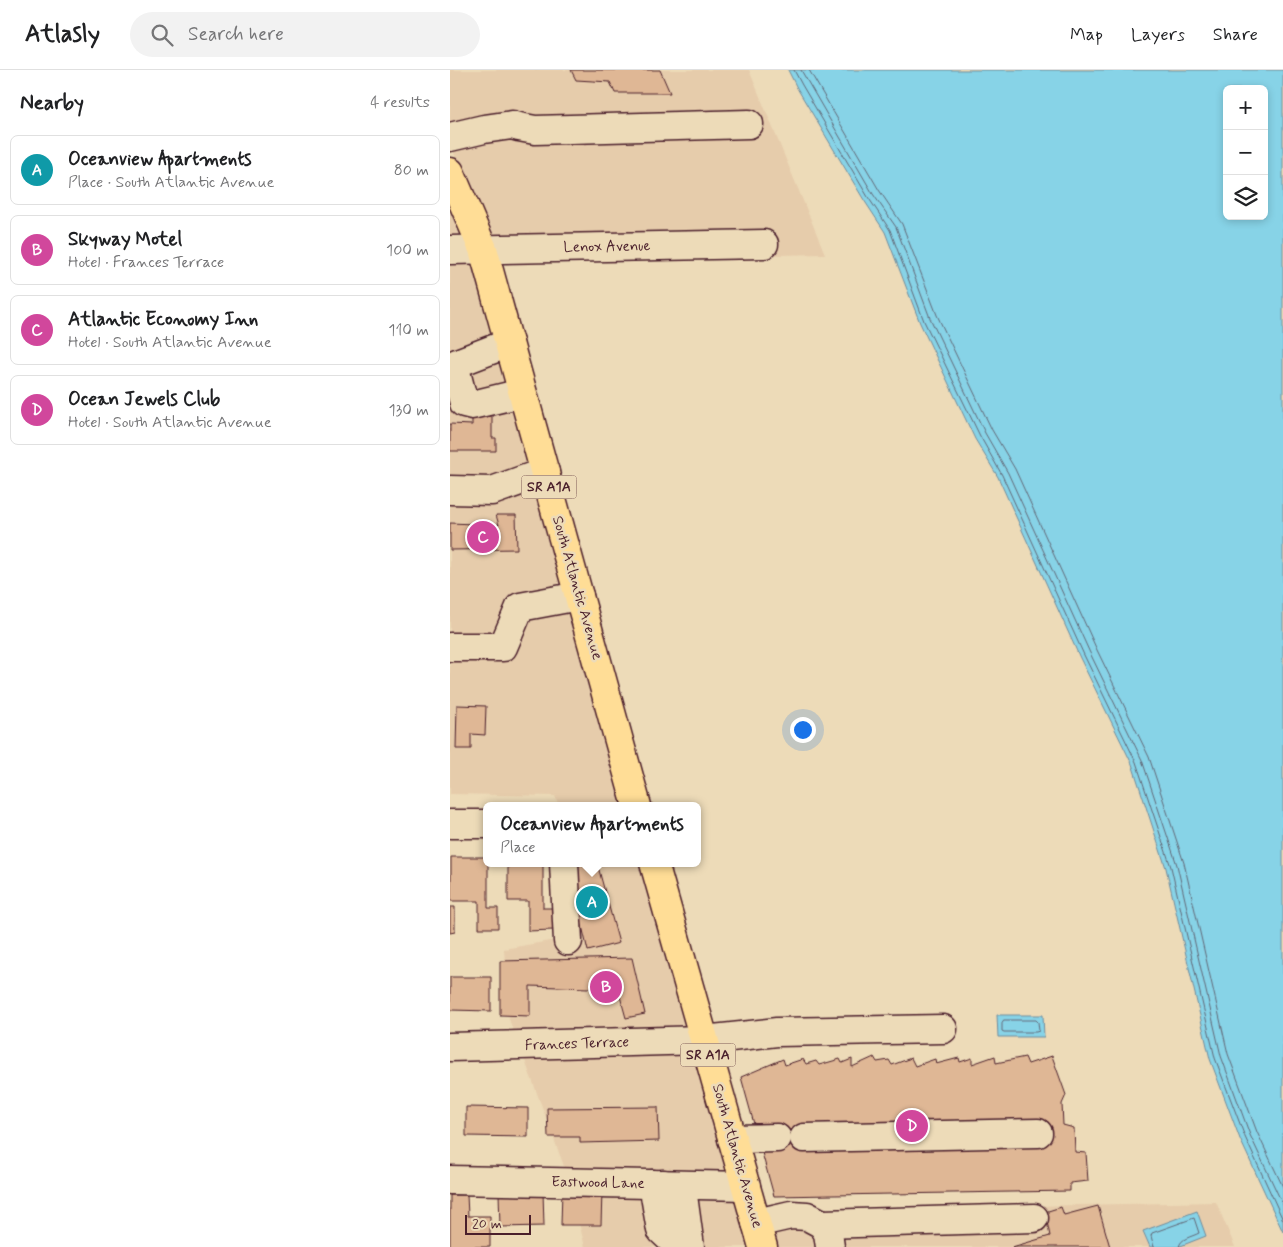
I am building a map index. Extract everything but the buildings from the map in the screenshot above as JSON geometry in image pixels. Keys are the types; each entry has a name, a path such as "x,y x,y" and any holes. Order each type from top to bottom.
{"main road":[{"name":"South Atlantic Avenue","path":"450,172 483,249 636,802"},
{"name":"South Atlantic Avenue","path":"655,867 760,1235"}],"street":[{"path":"450,138 512,124 519,128 535,130 749,124"},
{"name":"Lenox Avenue","path":"450,250 764,244"},
{"path":"508,343 457,363 456,399 472,404 522,392"},
{"path":"450,490 492,491 545,472"},
{"path":"450,647 503,647 520,607 579,596"},
{"path":"450,824 483,824"},
{"path":"564,867 568,941"},
{"name":"Frances Terrace","path":"450,1047 704,1040 776,1032 943,1029"},
{"path":"804,1138 1038,1133"},
{"path":"732,1139 778,1138"},
{"name":"Eastwood Lane","path":"450,1180 746,1186"},
{"path":"658,1184 661,1230 679,1247"},
{"path":"658,1184 684,1203 690,1247"},
{"path":"760,1235 791,1215 807,1216 826,1236 1034,1218"}],"shaded area":[{"path":"450,70 749,70 825,254 776,255 775,231 490,236 450,144"},
{"path":"450,202 465,236 450,237"},
{"path":"450,262 474,262 625,802 557,802 555,796 450,794"},
{"path":"582,867 643,867 689,1028 514,1033 509,1019 504,949 606,931"},
{"path":"696,1053 730,1173 565,1169 524,1058"},
{"path":"572,1195 738,1199 752,1247 585,1247"},
{"path":"1216,1202 1235,1247 776,1247 765,1212"}],"water":[{"path":"788,70 1283,70 1283,1232 1240,1139 1210,1059 1166,868 1132,764 1080,658 998,477 975,439 920,323 885,232 864,200"},
{"path":"997,1015 1043,1015 1044,1037 998,1037"},
{"path":"1197,1211 1206,1236 1178,1247 1150,1247 1143,1231"}],"place":[{"name":"Atlantic Economy Inn","path":"483,537"},
{"name":"Oceanview Apartments","path":"592,902"},
{"name":"Skyway Motel","path":"606,987"},
{"name":"Ocean Jewels Club","path":"912,1126"}]}
